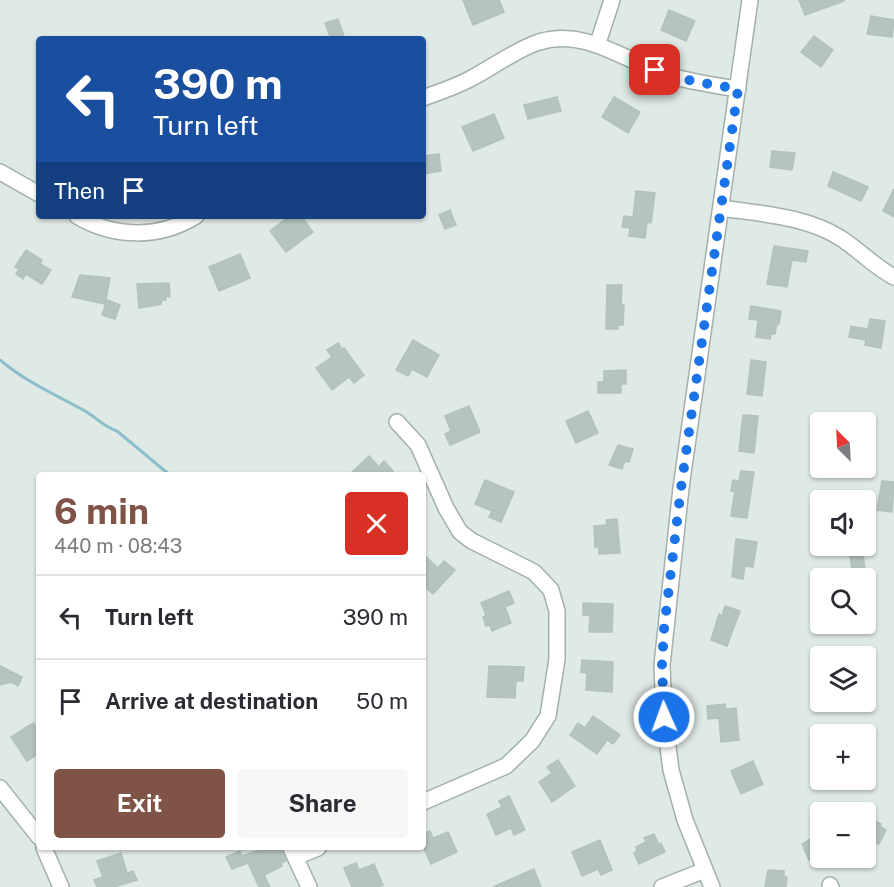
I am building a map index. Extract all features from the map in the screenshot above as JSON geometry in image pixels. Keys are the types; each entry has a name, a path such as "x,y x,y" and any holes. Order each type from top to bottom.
{"street":[{"path":"598,43 612,0"},
{"path":"712,887 685,820 672,770 664,717 662,665 681,488 750,0"},
{"path":"426,97 469,79 525,48 540,42 568,38 598,43 667,75 738,89"},
{"path":"0,172 36,192"},
{"path":"721,208 788,218 810,224 842,239 880,270 894,277"},
{"path":"83,219 100,227 130,233 158,232 178,226 191,219"},
{"path":"396,422 418,445 446,508 460,532 472,541 534,572 551,590 557,611 558,658 548,716 532,741 506,766 426,801"},
{"path":"0,788 36,833"},
{"path":"45,850 61,887"},
{"path":"294,852 309,887"},
{"path":"662,887 705,870"}],"building":[{"path":"463,0 499,0 504,12 473,25"},
{"path":"799,0 844,0 844,1 805,15"},
{"path":"669,10 695,21 686,41 661,30"},
{"path":"871,16 894,20 892,37 867,34"},
{"path":"338,19 344,36 330,36 325,23"},
{"path":"814,36 833,50 821,67 801,52"},
{"path":"557,97 561,111 528,119 524,105"},
{"path":"614,97 640,112 628,133 602,117"},
{"path":"494,114 504,138 473,151 462,127"},
{"path":"772,151 795,153 792,170 770,167"},
{"path":"439,154 441,171 426,174 426,156"},
{"path":"833,172 868,187 861,201 828,186"},
{"path":"894,189 894,217 883,211"},
{"path":"636,191 655,193 651,223 647,222 645,238 629,236 630,228 622,227 624,216 633,217"},
{"path":"450,210 456,225 445,229 439,215"},
{"path":"286,219 303,219 313,232 286,252 270,231"},
{"path":"774,246 808,251 806,262 792,260 787,287 767,284"},
{"path":"26,250 42,260 40,264 51,270 42,284 26,274 23,279 16,274 19,269 15,267"},
{"path":"240,254 250,278 219,291 209,267"},
{"path":"80,275 110,278 105,304 72,297"},
{"path":"169,283 170,297 166,296 166,300 162,300 161,304 139,308 137,284"},
{"path":"607,285 622,285 623,325 618,325 618,329 606,329"},
{"path":"107,300 120,305 115,319 102,315"},
{"path":"751,306 781,311 779,324 770,339 756,337 758,320 749,319"},
{"path":"870,319 885,321 881,348 865,345 866,340 849,337 851,326 868,329"},
{"path":"413,340 439,355 427,377 412,369 408,376 396,370"},
{"path":"338,343 364,375 354,383 349,377 332,390 316,368 332,357 327,350"},
{"path":"751,360 766,362 762,396 747,394"},
{"path":"626,370 626,384 621,384 621,393 598,393 598,382 604,382 604,371"},
{"path":"469,406 480,432 450,445 445,434 451,431 445,416"},
{"path":"588,411 598,433 576,443 566,421"},
{"path":"743,415 758,416 754,453 739,451"},
{"path":"618,445 633,449 629,462 625,461 622,469 609,465"},
{"path":"369,456 379,467 384,461 393,471 392,472 352,472"},
{"path":"741,471 754,472 747,518 731,516 735,491 731,491 733,480 739,481"},
{"path":"485,480 514,492 501,522 489,517 492,511 475,504"},
{"path":"882,481 894,482 892,512 877,510"},
{"path":"617,519 620,553 599,554 599,547 595,547 594,526 607,525 606,520"},
{"path":"736,539 757,542 753,567 745,566 743,579 732,577"},
{"path":"850,556 863,556 865,568 852,568"},
{"path":"426,557 438,568 444,561 455,570 433,594 426,588"},
{"path":"509,591 514,603 505,607 511,623 492,631 490,625 486,626 483,617 486,615 481,603"},
{"path":"583,603 613,604 612,632 589,632 590,615 583,615"},
{"path":"725,606 740,611 727,646 711,640 719,614 722,616"},
{"path":"582,660 613,662 612,692 586,690 587,673 581,672"},
{"path":"0,666 22,677 18,686 11,682 0,685"},
{"path":"489,666 524,667 523,681 516,681 515,698 487,697"},
{"path":"725,704 726,709 736,708 739,740 721,742 719,718 708,719 707,706"},
{"path":"593,716 620,735 613,744 607,740 597,754 570,735 578,723 585,728"},
{"path":"33,723 36,728 36,755 27,761 11,737"},
{"path":"558,760 575,786 552,802 539,782 552,773 547,767"},
{"path":"753,761 763,784 741,794 731,771"},
{"path":"509,796 525,830 514,835 511,828 496,835 487,814 502,807 499,801"},
{"path":"876,821 886,830 879,844 876,843"},
{"path":"430,831 433,838 448,832 457,852 431,864 425,850 426,833"},
{"path":"654,834 665,852 639,864 634,853 637,851 636,847 646,842 644,838"},
{"path":"810,839 810,860 809,860 802,844"},
{"path":"600,840 612,870 601,875 598,869 582,876 572,852"},
{"path":"259,850 282,850 286,861 281,863 282,866 264,875 270,887 259,887 248,863 232,869 226,857 240,851 242,856"},
{"path":"121,853 127,873 133,871 137,880 114,887 97,887 94,880 103,877 97,861"},
{"path":"356,863 359,870 374,864 383,885 352,887 344,868"},
{"path":"534,869 541,887 493,887"},
{"path":"768,870 784,871 784,877 787,877 786,887 765,887"}],"waterway":[{"path":"0,360 31,382 117,431 166,472"}],"route":[{"path":"655,70 692,81 738,89 700,344 664,629 662,665 664,717"}]}
